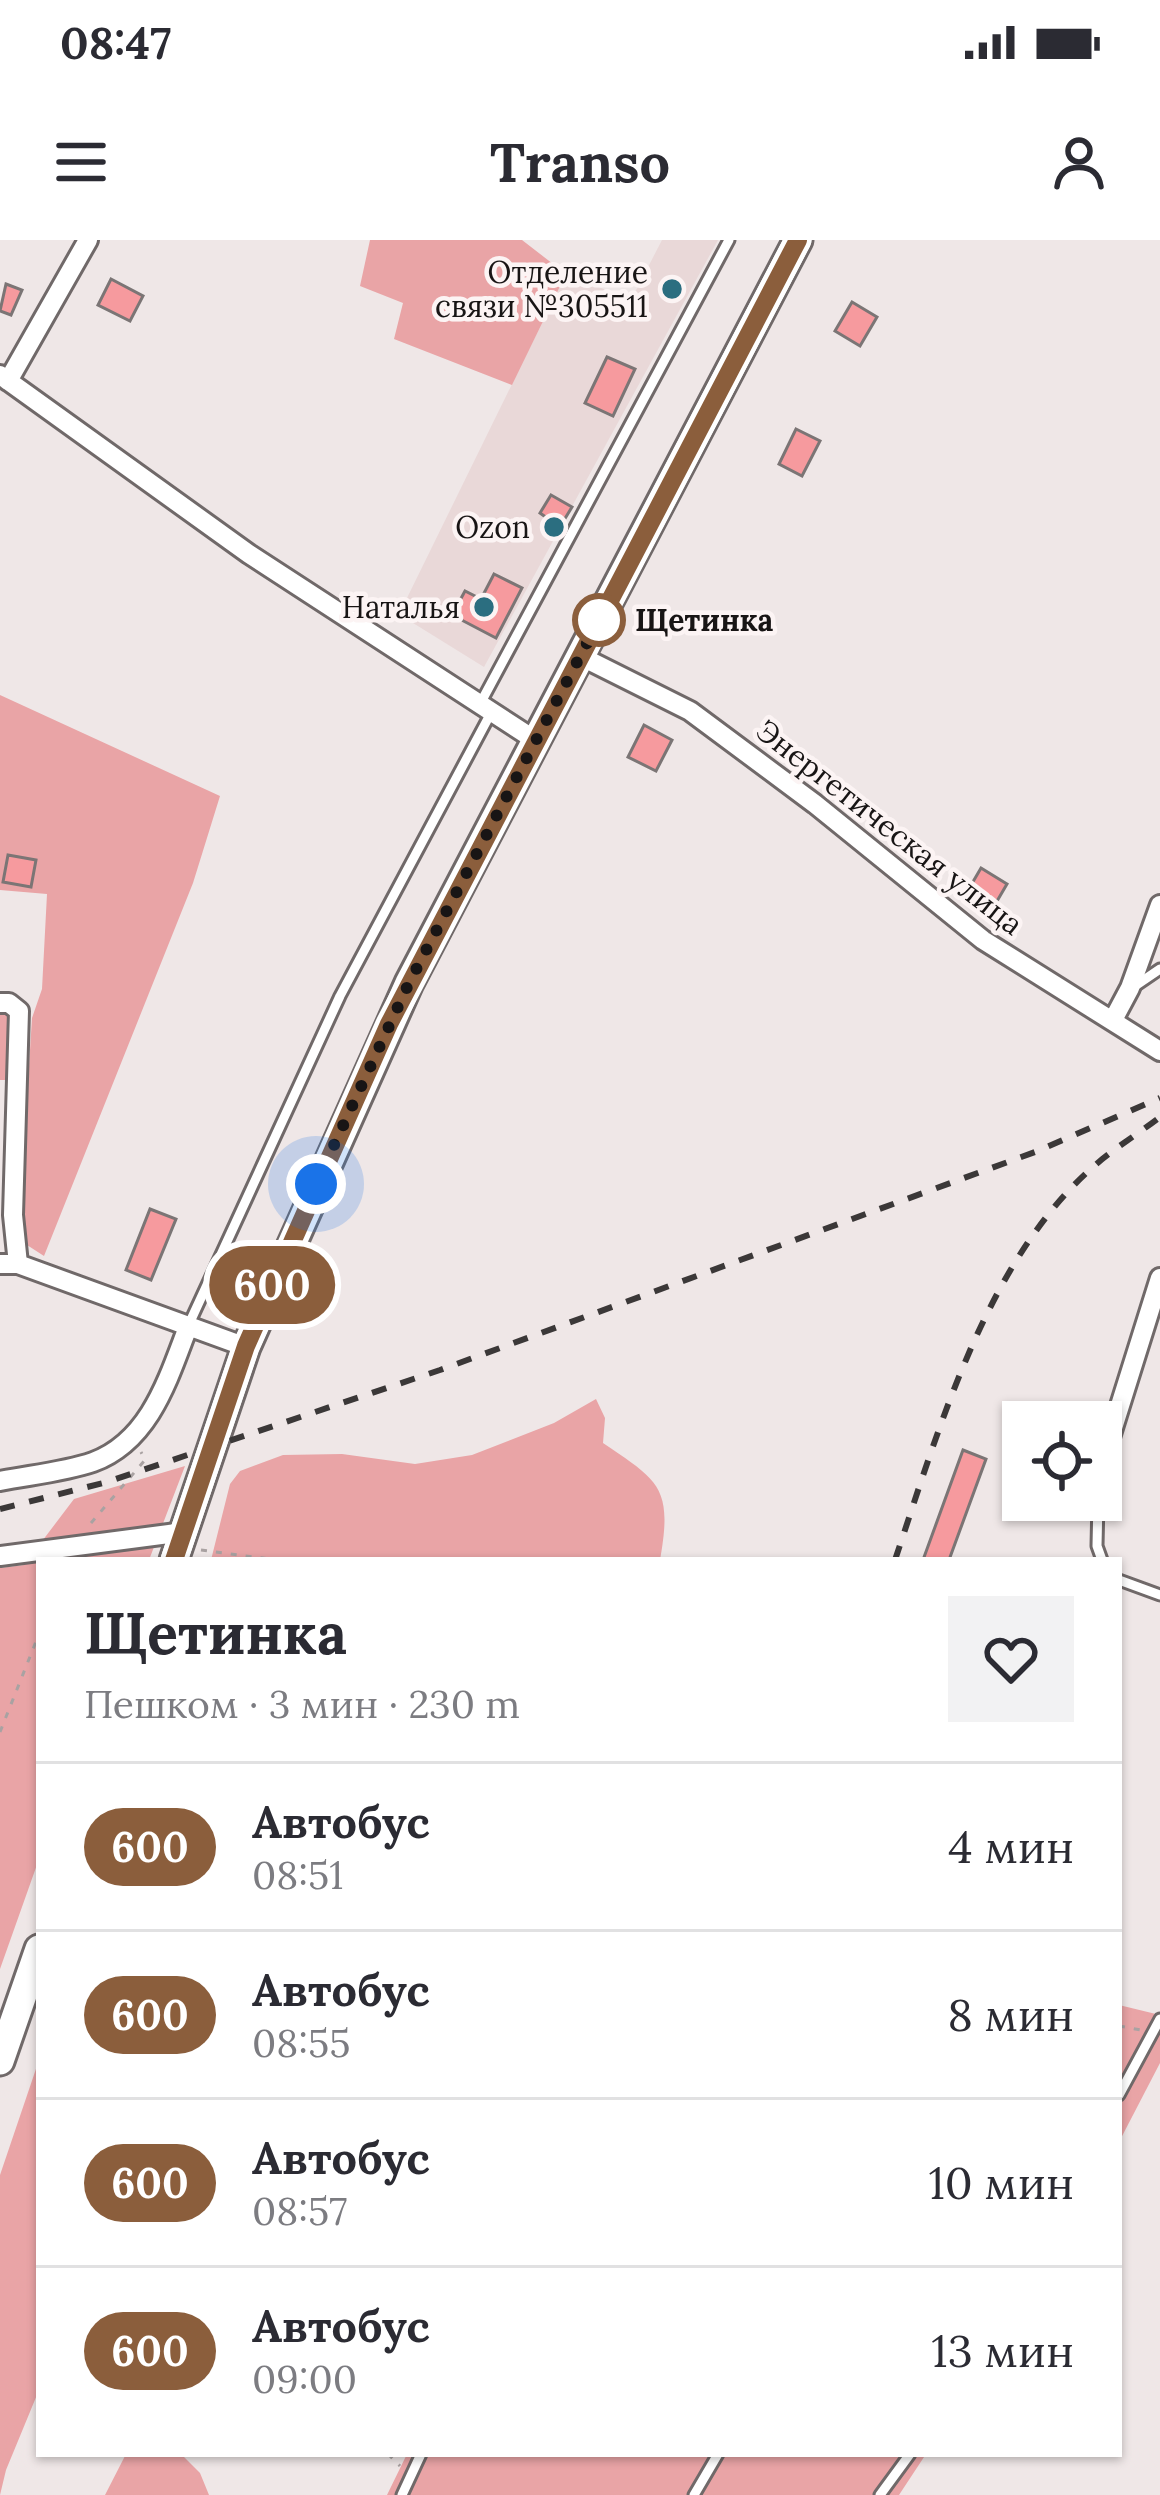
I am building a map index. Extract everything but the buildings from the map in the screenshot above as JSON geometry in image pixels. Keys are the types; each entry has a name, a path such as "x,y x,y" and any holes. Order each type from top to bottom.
{"main road":[{"path":"179,1546 246,1346 409,983 799,240"},
{"path":"0,2061 36,1958"}],"street":[{"path":"88,240 4,378 249,554 535,740"},
{"name":"Энергетическая улица","path":"580,656 690,711 815,804 983,940 1160,1051"},
{"path":"1112,1020 1130,988 1160,905"},
{"path":"0,1003 19,1011 9,1264 246,1346"},
{"path":"1121,1401 1160,1278"},
{"path":"0,1481 95,1461 135,1436 159,1400 188,1327"},
{"path":"0,1556 75,1544 179,1546"}],"lane":[{"path":"188,1327 340,996 729,240"},
{"path":"1130,988 1160,969"},
{"path":"1098,1521 1101,1557"},
{"path":"1122,1581 1160,1595"},
{"path":"1122,2089 1160,2019"},
{"path":"402,2495 420,2457"},
{"path":"694,2495 716,2457"},
{"path":"880,2495 908,2457"}],"path":[{"path":"75,1544 145,1460 135,1436"},
{"path":"179,1546 256,1557"},
{"path":"0,1732 36,1642"},
{"path":"1122,2027 1150,2032"}],"shaded area":[{"path":"370,240 522,240 566,274 512,385 394,339 403,303 360,286"},
{"path":"662,240 718,240 484,667 413,623 406,600 566,274 631,300"},
{"path":"0,695 220,796 193,883 44,1256 27,1245 20,1211 32,1018 42,989 47,894 0,890"},
{"path":"0,1012 11,1012 16,1080 0,1080"},
{"path":"596,1399 605,1418 603,1443 657,1488 664,1516 660,1557 212,1557 230,1484 240,1471 283,1455 342,1454 415,1464 472,1455 554,1423"},
{"path":"185,1466 150,1557 36,1557 36,1867 0,1969 0,1568 24,1565 74,1499"},
{"path":"1122,2006 1160,2015 1160,2063 1122,2136"},
{"path":"36,2069 36,2397 0,2495 0,2175"},
{"path":"124,2457 184,2457 200,2473 209,2495 105,2495"},
{"path":"406,2457 924,2457 899,2495 387,2495"}],"railway":[{"path":"0,1509 107,1482 440,1370 1035,1152 1160,1098"},
{"path":"896,1557 970,1350 1023,1250 1093,1167 1160,1117"}],"bus line":[{"name":"600","path":"175,1557 246,1346 389,1024 798,240"}],"place":[{"name":"Отделение связи №305511","path":"672,289"},
{"name":"Ozon","path":"554,527"},
{"name":"Наталья","path":"484,607"},
{"name":"Щетинка","path":"599,620"}],"route":[{"path":"316,1184 409,983 599,620"}]}
